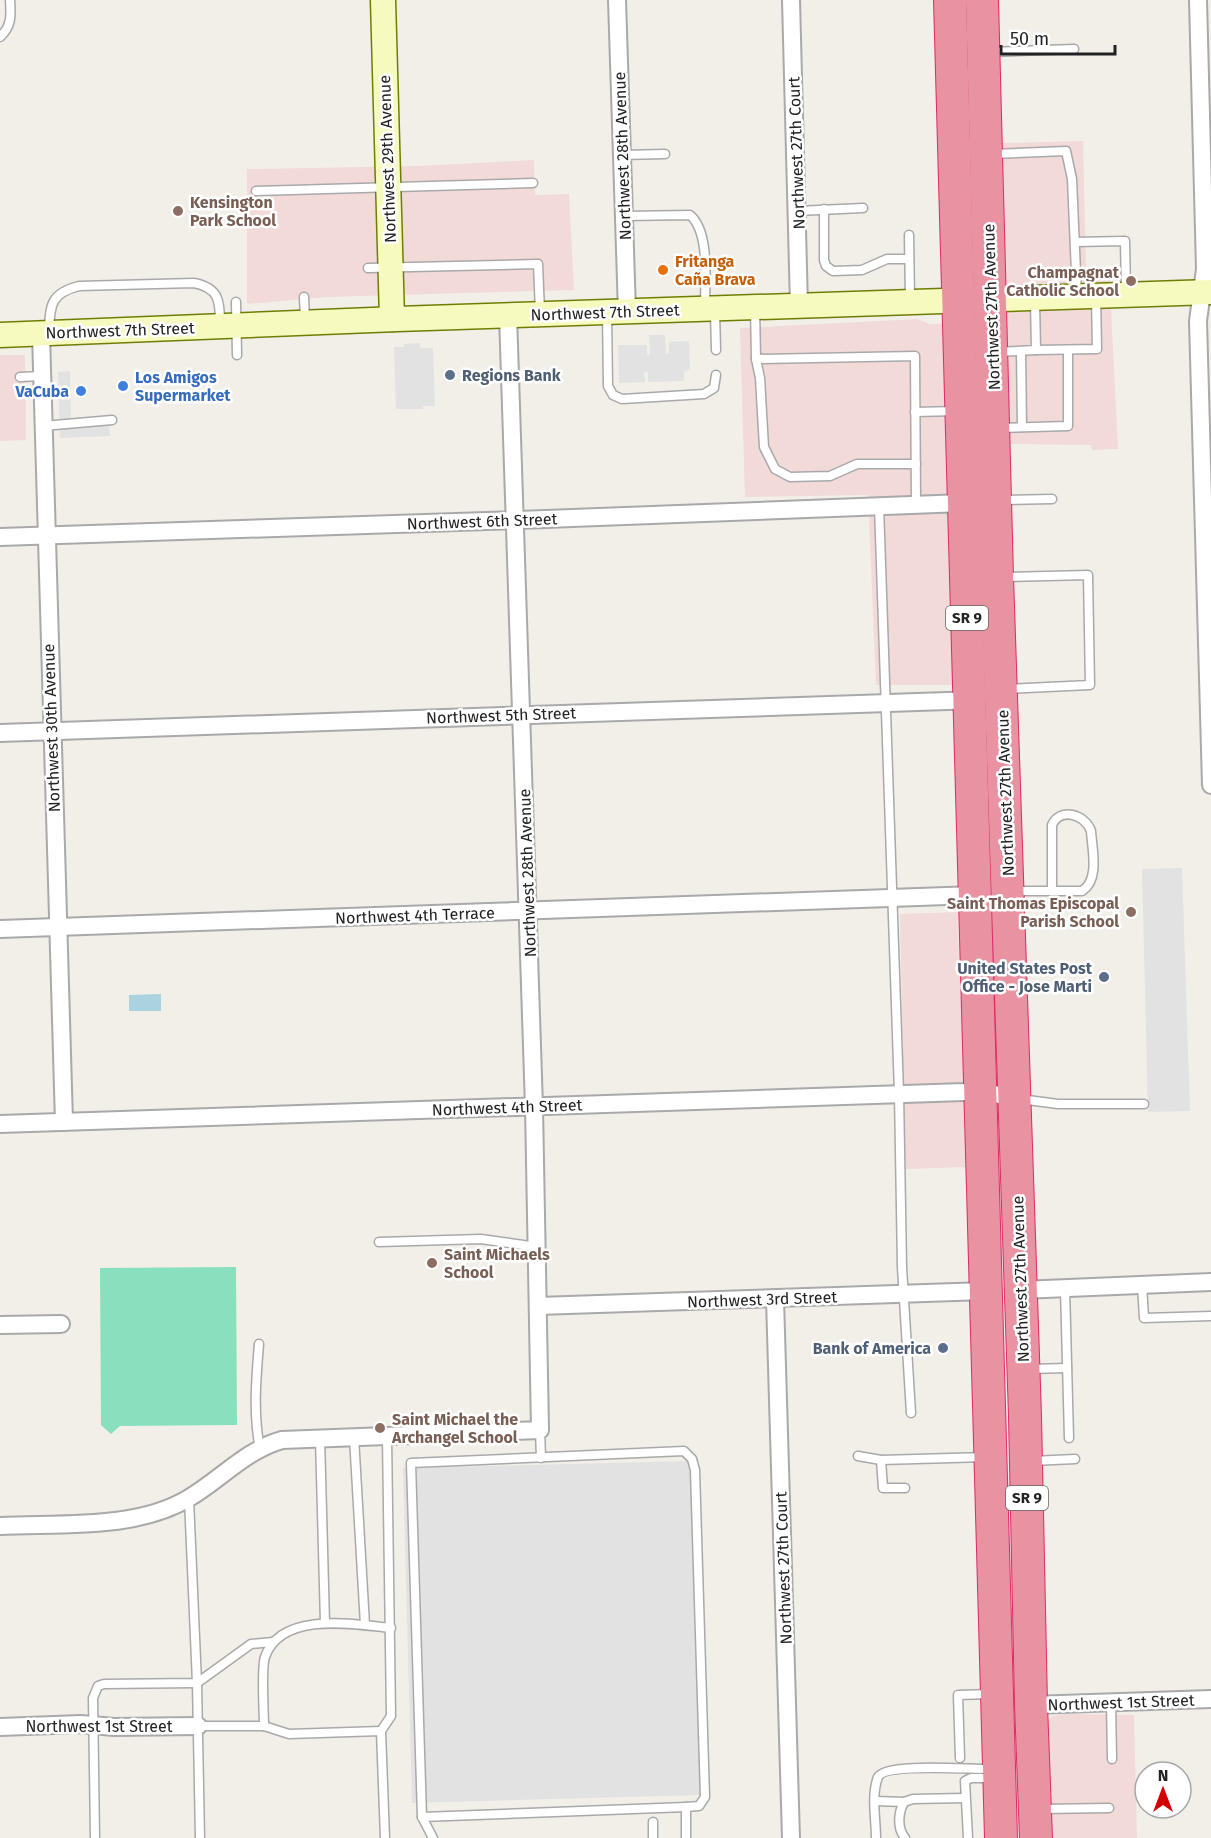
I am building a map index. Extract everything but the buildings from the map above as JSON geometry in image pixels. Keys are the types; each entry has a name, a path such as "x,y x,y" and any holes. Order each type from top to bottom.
{"highway":[{"name":"Northwest 27th Avenue","path":"950,0 982,1166 993,1684 1001,1838"},
{"name":"Northwest 27th Avenue","path":"982,0 991,301 1007,351 1008,428 997,500 997,577 1024,1369 1035,1824"},
{"path":"982,1166 996,1199 1001,1268 1011,1285 1021,1290"},
{"path":"985,1291 1001,1304 1005,1311 1012,1411 1016,1421 1025,1428"},
{"path":"993,1684 1031,1705 997,1730"}],"main road":[{"name":"Northwest 29th Avenue","path":"383,0 388,187 379,267 392,319"},
{"name":"Northwest 7th Street","path":"0,335 45,334 231,318 305,322 991,301 1206,292"}],"street":[{"name":"Northwest 28th Avenue","path":"617,0 624,216 617,312"},
{"name":"Northwest 27th Court","path":"791,0 799,306"},
{"path":"1198,0 1208,205 1206,292 1198,321 1211,785"},
{"name":"Northwest 28th Avenue","path":"508,315 534,1107 540,1430"},
{"name":"Northwest 30th Avenue","path":"45,334 42,376 43,426 64,1122"},
{"name":"Northwest 6th Street","path":"0,537 963,503"},
{"name":"Northwest 5th Street","path":"0,733 969,700 1002,694"},
{"name":"Northwest 4th Terrace","path":"0,929 975,896"},
{"name":"Northwest 4th Street","path":"0,1124 979,1091 1014,1098"},
{"path":"1021,1290 1211,1282"},
{"name":"Northwest 3rd Street","path":"538,1306 985,1291"},
{"name":"Northwest 27th Court","path":"774,1299 791,1838"},
{"path":"0,1325 61,1324"},
{"path":"0,1526 119,1521 157,1513 189,1499 260,1449 282,1440 540,1430"},
{"name":"Northwest 1st Street","path":"1031,1705 1211,1699"},
{"name":"Northwest 1st Street","path":"0,1727 198,1726"}],"lane":[{"path":"0,37 11,21 10,0"},
{"path":"984,53 1074,49"},
{"path":"987,154 1066,151 1072,179 1075,242 1097,349 1007,351"},
{"path":"622,155 665,154"},
{"path":"256,191 533,183"},
{"path":"797,211 862,208"},
{"path":"824,209 824,260 829,269 833,271 862,270 887,259 909,259"},
{"path":"624,216 690,215 696,220 705,253 716,350"},
{"path":"909,235 910,303"},
{"path":"1075,242 1125,241 1126,296"},
{"path":"379,267 538,264 540,314"},
{"path":"45,334 52,303 63,292 79,286 194,283 210,288 231,318 237,355"},
{"path":"304,297 305,322"},
{"path":"1035,299 1036,350"},
{"path":"755,307 756,359 760,378 764,447 774,469 790,477 830,476 857,464 916,464"},
{"path":"617,312 608,386 613,395 622,399 704,394 714,388 716,375"},
{"path":"1008,428 1068,426 1068,350"},
{"path":"756,359 915,356 916,505"},
{"path":"20,376 42,376"},
{"path":"915,412 961,411"},
{"path":"43,426 112,420"},
{"path":"997,500 1052,498"},
{"path":"879,506 904,1294 910,1413"},
{"path":"997,577 1088,574 1090,685 1002,694"},
{"path":"1008,891 1052,891 1082,891 1091,883 1093,876 1091,831 1083,818 1076,815 1060,815 1055,818 1052,825 1052,891"},
{"path":"1014,1098 1058,1104 1144,1104"},
{"path":"379,1242 481,1239 537,1247"},
{"path":"1142,1284 1144,1318 1211,1316"},
{"path":"1065,1287 1069,1438"},
{"path":"259,1344 255,1395 256,1429 260,1449"},
{"path":"1024,1369 1067,1368"},
{"path":"540,1430 541,1458"},
{"path":"354,1437 365,1625"},
{"path":"385,1838 381,1731 391,1716 387,1437"},
{"path":"320,1438 325,1623"},
{"path":"422,1817 699,1806 705,1797 695,1470 692,1459 684,1451 411,1463 422,1817 433,1838"},
{"path":"858,1456 881,1460 989,1457"},
{"path":"1026,1461 1075,1459"},
{"path":"881,1460 883,1488 905,1488"},
{"path":"189,1499 197,1683 200,1838"},
{"path":"264,1726 264,1658 273,1642 289,1631 307,1625 325,1623 391,1628"},
{"path":"95,1838 93,1698 98,1686 104,1684 197,1683 251,1644 273,1642"},
{"path":"960,1758 958,1695 993,1684"},
{"path":"1111,1703 1112,1759"},
{"path":"198,1726 264,1726 289,1734 381,1731"},
{"path":"876,1838 875,1801 879,1776 887,1770 950,1768 999,1773"},
{"path":"968,1838 964,1783 967,1779 999,1773"},
{"path":"875,1801 904,1802 913,1799 965,1798"},
{"path":"904,1802 900,1810 900,1824 902,1835 905,1838"},
{"path":"686,1807 687,1838"},
{"path":"1035,1824 1108,1808"},
{"path":"653,1822 653,1838"}],"shaded area":[{"path":"1083,141 1086,269 1109,269 1118,449 1092,450 1091,445 1013,444 946,447 956,685 876,685 868,495 745,497 740,328 917,319 930,324 1006,321 1002,143"},
{"path":"534,160 535,195 569,194 574,290 327,297 247,304 247,169 419,166"},
{"path":"649,335 665,335 666,354 669,353 669,342 689,341 690,370 684,371 684,381 648,382 648,372 644,372 645,382 619,383 618,345 647,345 647,355 650,355"},
{"path":"420,343 420,348 433,348 435,406 423,406 423,409 396,409 394,347"},
{"path":"0,355 25,355 26,440 0,441"},
{"path":"70,371 71,418 109,417 110,436 60,438 58,372"},
{"path":"1182,868 1190,1111 1148,1112 1142,869"},
{"path":"957,912 968,1167 905,1169 900,914"},
{"path":"691,1461 700,1795 412,1803 403,1468"},
{"path":"1066,1714 1134,1715 1133,1820 1137,1820 1137,1838 1051,1838 1046,1721 1053,1716"}],"green space":[{"path":"236,1267 237,1425 120,1426 111,1434 101,1425 100,1268"}],"water":[{"path":"161,994 161,1011 129,1011 129,995"}],"place":[{"name":"Kensington Park School","path":"178,211"},
{"name":"Fritanga Caña Brava","path":"663,270"},
{"name":"Champagnat Catholic School","path":"1131,281"},
{"name":"Regions Bank","path":"450,375"},
{"name":"Los Amigos Supermarket","path":"123,386"},
{"name":"VaCuba","path":"81,391"},
{"name":"Saint Thomas Episcopal Parish School","path":"1131,912"},
{"name":"United States Post Office - Jose Marti","path":"1104,977"},
{"name":"Saint Michaels School","path":"432,1263"},
{"name":"Bank of America","path":"943,1348"},
{"name":"Saint Michael the Archangel School","path":"380,1428"}]}
